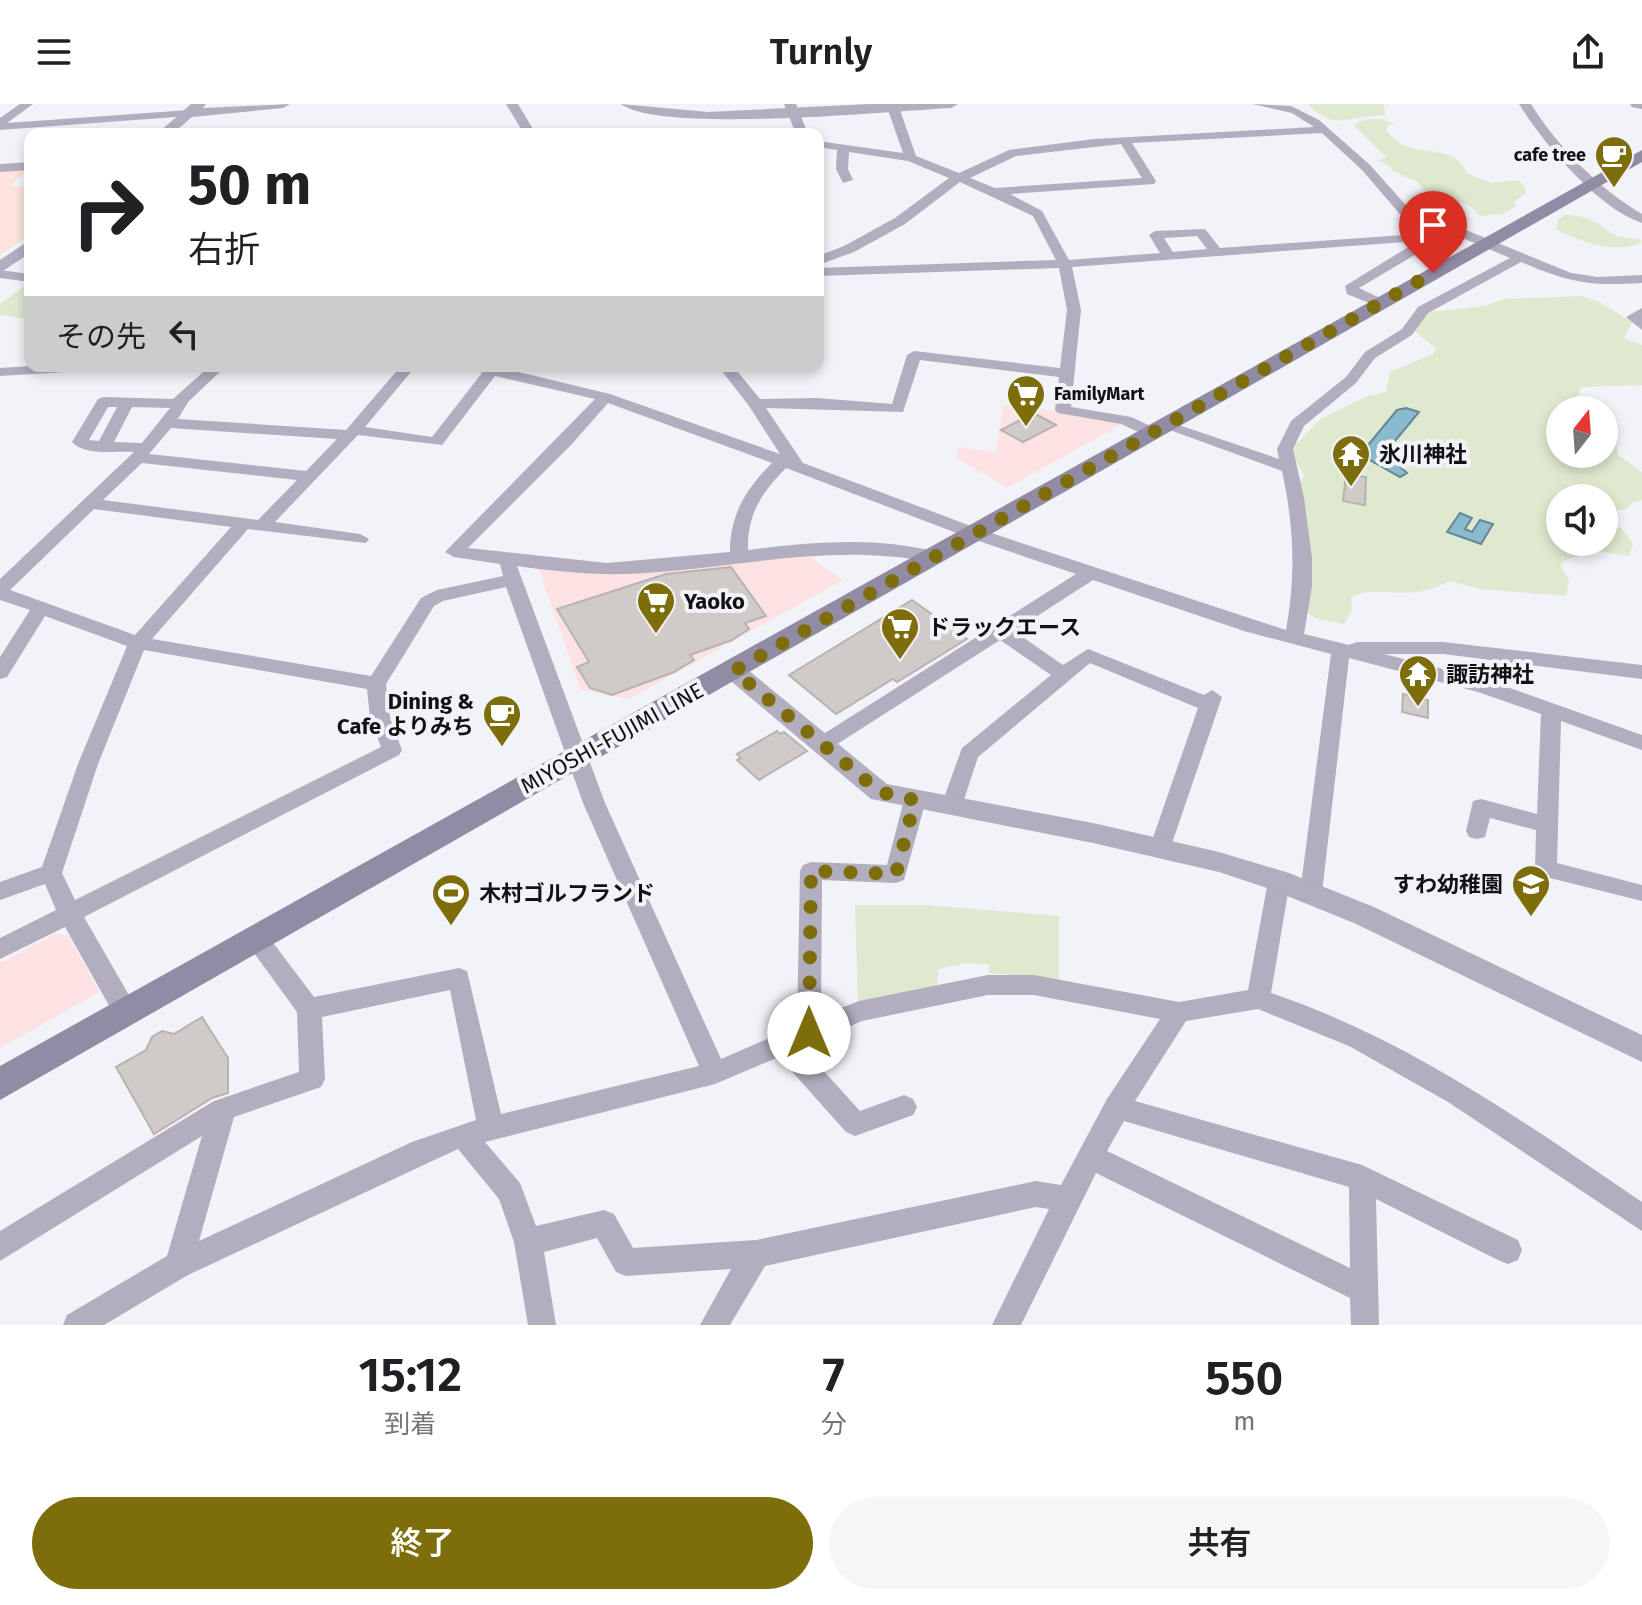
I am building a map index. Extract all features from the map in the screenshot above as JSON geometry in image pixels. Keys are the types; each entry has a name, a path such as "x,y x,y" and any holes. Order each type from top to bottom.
{"main road":[{"name":"MIYOSHI-FUJIMI LINE","path":"0,1084 1642,155"}],"street":[{"path":"0,125 27,104"},
{"path":"0,125 283,104"},
{"path":"512,104 526,128"},
{"path":"628,104 688,115 791,108 951,104"},
{"path":"1258,104 1298,112 1323,130 1368,172 1422,231 1425,243 1352,286 1352,291 1379,303"},
{"path":"1525,104 1557,147 1622,207 1642,219"},
{"path":"893,107 911,158"},
{"path":"791,108 798,128"},
{"path":"171,128 194,109"},
{"path":"824,259 849,249 900,221 941,187 1013,153 1125,141 1323,130"},
{"path":"994,192 1150,181 1125,141"},
{"path":"824,145 911,158 1038,214 1065,264 1074,310 1063,410 1158,428 1288,468"},
{"path":"843,147 842,169 847,180"},
{"path":"0,168 24,166"},
{"path":"824,272 1065,264 1216,252 1443,227 1577,279 1642,279"},
{"path":"1168,255 1155,235 1200,232 1216,252"},
{"path":"0,271 24,250"},
{"path":"1294,638 1303,586 1303,558 1296,498 1285,449 1297,424 1351,380 1370,355 1407,332 1423,310 1518,254"},
{"path":"0,271 24,277"},
{"path":"1642,312 1633,317 1642,326"},
{"path":"756,404 778,401 898,409 914,355 1066,373"},
{"path":"0,372 24,370"},
{"path":"178,403 212,372"},
{"path":"262,526 352,432 404,372"},
{"path":"166,423 352,432 436,442 490,372"},
{"path":"500,372 605,397 720,435 973,533 1091,573 1294,638 1483,686 1642,743"},
{"path":"730,372 756,404 791,462"},
{"path":"605,397 565,442 454,552 509,569 629,568 835,548 894,547 931,556"},
{"path":"309,476 142,453 80,442 103,402 182,404 142,453 87,503 0,591 40,609 138,643 376,684"},
{"path":"104,446 127,402"},
{"path":"739,557 740,520 750,495 791,462"},
{"path":"87,503 360,539"},
{"path":"125,1011 69,912 51,873 88,764 138,643 242,525"},
{"path":"0,949 392,750 380,718 376,684 427,602 509,569"},
{"path":"509,569 575,758 715,1073"},
{"path":"821,745 1091,573"},
{"path":"0,672 40,609"},
{"path":"1001,631 1064,675"},
{"path":"1341,649 1443,648 1642,672"},
{"path":"1311,893 1341,649"},
{"path":"952,806 969,753 1088,655 1211,701 1160,849"},
{"path":"734,671 880,792 1219,862 1279,881 1364,915 1642,1049"},
{"path":"1551,708 1546,869 1640,893"},
{"path":"809,1033 811,871 896,874 915,800"},
{"path":"1477,831 1481,807 1547,825"},
{"path":"0,891 51,873"},
{"path":"1258,999 1279,881"},
{"path":"0,1247 223,1109 312,1079 309,1009 257,939"},
{"path":"309,1009 459,978 491,1129"},
{"path":"77,1325 178,1265 346,1184 463,1135 715,1073 859,1011 988,985 1034,985 1179,1012 1258,999 1316,1019 1393,1058 1493,1117 1642,1218"},
{"path":"1006,1325 1116,1107 1179,1012"},
{"path":"784,1045 855,1124 904,1107"},
{"path":"1116,1107 1362,1178 1508,1250"},
{"path":"178,1265 223,1109"},
{"path":"463,1135 510,1192 528,1242 542,1325"},
{"path":"1089,1156 1366,1291"},
{"path":"1362,1178 1365,1325"},
{"path":"528,1242 604,1223 626,1262 756,1254 1036,1194 1068,1199"},
{"path":"714,1325 756,1254"}],"shaded area":[{"path":"24,169 24,173 10,186 24,187 24,238 0,256 0,170"},
{"path":"1003,405 1057,411 1122,424 1007,488 957,458 959,447 996,452"},
{"name":"Yaoko","path":"809,556 843,580 629,699 581,690 537,565 578,570"},
{"path":"55,934 68,935 100,992 0,1048 0,963"}],"green space":[{"path":"1308,104 1384,104 1385,116 1335,120 1318,113"},
{"path":"1368,119 1396,124 1388,125 1386,131 1403,145 1457,159 1466,173 1491,183 1517,180 1524,185 1526,193 1515,202 1515,207 1502,214 1480,216 1463,203 1430,198 1418,182 1392,171 1391,167 1378,160 1387,158 1353,124"},
{"path":"1565,215 1586,218 1615,235 1641,240 1641,243 1609,247 1575,238 1556,229 1558,219"},
{"path":"24,286 24,318 0,315 0,304"},
{"path":"1581,296 1599,302 1632,322 1624,338 1642,345 1642,385 1581,387 1578,396 1546,396 1546,468 1618,468 1618,455 1642,472 1642,500 1633,502 1625,510 1618,510 1618,484 1546,484 1546,556 1576,556 1560,565 1569,580 1566,596 1481,589 1449,581 1421,591 1373,592 1351,597 1352,610 1344,624 1318,619 1305,612 1300,484 1304,475 1290,450 1322,418 1367,396 1386,392 1390,372 1433,354 1436,349 1414,330 1428,312 1485,306 1504,299"},
{"path":"1618,527 1633,544 1629,556 1618,554"},
{"path":"855,905 926,905 1059,916 1059,979 989,973 989,965 967,963 938,969 937,988 858,1007"}],"water":[{"path":"1406,408 1419,412 1385,453 1407,473 1400,477 1368,459 1364,450 1397,410"},
{"path":"1460,513 1472,518 1465,529 1472,532 1480,520 1493,524 1481,544 1447,532"}],"building":[{"name":"FamilyMart","path":"1034,413 1056,425 1023,442 1001,430"},
{"name":"氷川神社","path":"1346,474 1366,477 1365,505 1343,501"},
{"name":"Yaoko","path":"731,567 766,616 745,623 749,629 732,640 690,655 694,660 674,672 612,695 590,688 577,667 589,662 557,609 666,574"},
{"path":"912,600 967,639 897,682 893,679 836,714 789,675"},
{"name":"諏訪神社","path":"1403,694 1428,700 1428,718 1402,712"},
{"path":"777,731 780,734 784,732 807,751 759,780 737,760 741,758 737,754"},
{"path":"202,1017 228,1058 228,1093 212,1098 154,1134 116,1067 146,1050 152,1037 162,1031 174,1034"}],"place":[{"name":"cafe tree","path":"1614,189"},
{"name":"FamilyMart","path":"1026,428"},
{"name":"氷川神社","path":"1351,488"},
{"name":"Yaoko","path":"656,635"},
{"name":"ドラックエース","path":"900,661"},
{"name":"諏訪神社","path":"1418,708"},
{"name":"Dining & Cafe よりみち","path":"502,748"},
{"name":"すわ幼稚園","path":"1531,918"},
{"name":"木村ゴルフランド","path":"451,927"}],"route":[{"path":"809,1033 811,871 896,874 915,800 880,792 734,671 931,556 1433,273"}]}
